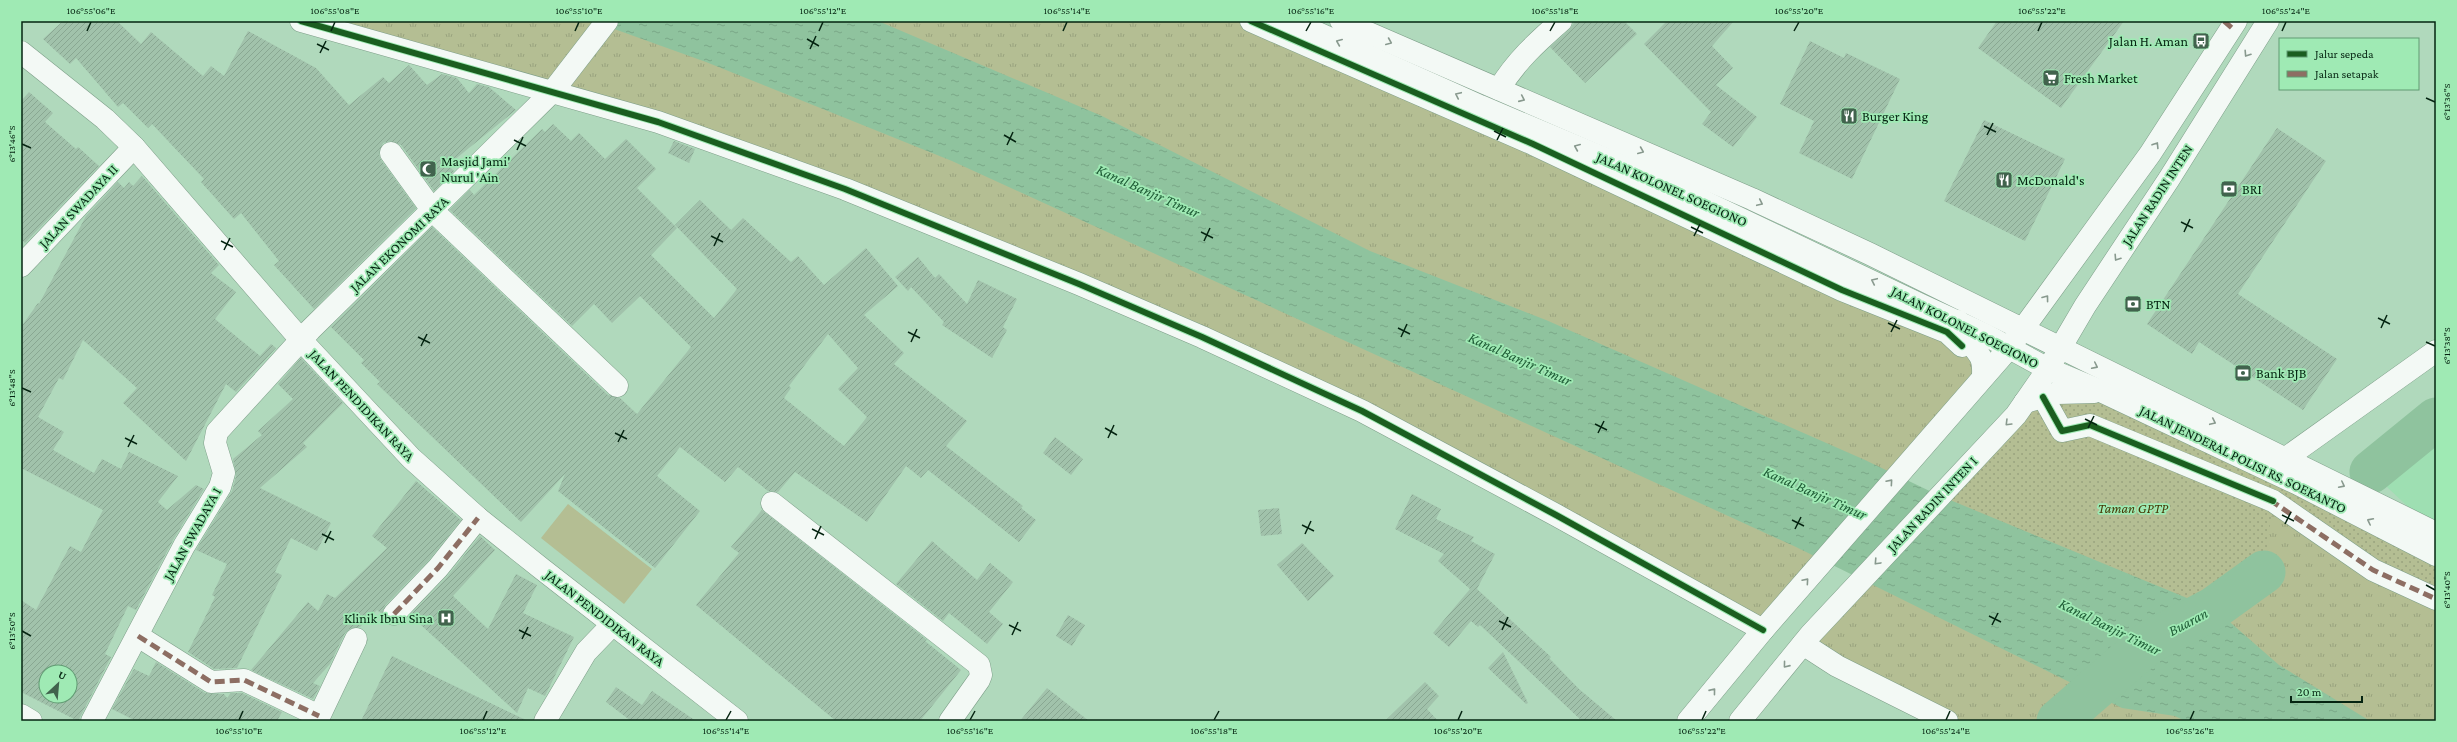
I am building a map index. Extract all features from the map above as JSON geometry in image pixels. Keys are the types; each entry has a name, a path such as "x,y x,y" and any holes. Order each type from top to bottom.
{"street":[{"path":"301,21 560,83 658,122 845,189 1079,284 1202,337 1362,412 1556,515 1763,630"},
{"name":"JALAN EKONOMI RAYA","path":"301,340 433,211 560,83 607,21"},
{"path":"1251,21 1554,153 1842,290 1947,332 1962,346"},
{"name":"JALAN KOLONEL SOEGIONO","path":"1291,21 1480,106 1682,191 1921,305 1958,321 2048,370"},
{"name":"JALAN KOLONEL SOEGIONO","path":"1340,21 1752,199 2061,348"},
{"path":"1499,89 1511,69 1527,50 1561,21"},
{"name":"JALAN RADIN INTEN","path":"2048,370 2085,306 2169,179 2268,21"},
{"name":"JALAN RADIN INTEN","path":"2009,348 2150,154 2231,23"},
{"name":"JALAN PENDIDIKAN RAYA","path":"21,52 105,119 134,147 301,340 411,458 478,518 612,625 737,721"},
{"name":"JALAN SWADAYA II","path":"21,266 134,147"},
{"path":"391,153 433,211 616,386"},
{"path":"1958,321 1984,362 1983,376"},
{"name":"JALAN SWADAYA I","path":"92,721 184,546 220,487 224,473 215,443 217,432 301,340"},
{"path":"1688,721 1763,630 1945,418 2009,348"},
{"name":"JALAN JENDERAL POLISI RS. SOEKANTO","path":"2061,348 2286,458 2301,475 2404,538 2436,555"},
{"path":"2286,458 2436,351"},
{"name":"JALAN JENDERAL POLISI RS. SOEKANTO","path":"2048,370 2434,532"},
{"name":"JALAN RADIN INTEN I","path":"1740,721 1807,639 1989,442 2034,399 2048,370"},
{"path":"2103,392 2057,393 2034,399 2062,431 2090,425 2273,501 2373,570 2436,599"},
{"path":"772,503 979,665 981,675 979,680 950,721"},
{"path":"394,614 438,568 478,518"},
{"path":"545,721 586,652 612,625"},
{"path":"138,636 211,682 244,680 318,719 356,639"},
{"path":"1807,639 1837,666 1947,721"},
{"path":"21,715 31,721"}],"shaded area":[{"path":"2436,419 2436,533 2371,472"}],"green space":[{"path":"301,21 1251,21 1533,144 1984,362 1763,630 1362,411 1047,270 553,91"},
{"name":"Taman GPTP","path":"2103,392 2436,555 2436,599 2273,501 2264,572 2214,608 1939,496 2016,415"},
{"path":"1989,441 2151,449 2436,599 2436,721 1947,721 1837,666 1811,634"},
{"path":"568,504 652,569 624,604 541,538"}],"water":[{"name":"Kanal Banjir Timur","path":"592,21 878,21 1102,116 1370,251 1546,320 1865,460 1938,495 2216,610 2279,665 2370,721 2185,721 2175,716 2122,708 1796,547 952,161 706,62"}],"building":[{"path":"63,21 117,21 141,44 151,32 203,76 211,66 224,76 248,31 316,68 349,105 383,77 389,83 409,65 427,85 442,74 457,78 469,93 477,84 489,87 516,110 448,165 454,171 434,191 401,145 390,141 383,143 379,154 381,160 416,208 314,309 274,265 279,261 241,213 234,219 201,182 204,179 152,124 148,128 123,103 118,107 76,58 70,64 43,39"},
{"path":"1575,21 1624,21 1637,34 1585,83 1550,47 1569,30"},
{"path":"1667,21 1734,21 1712,46 1733,68 1716,85 1757,117 1733,147 1702,124 1711,112 1644,44"},
{"name":"Fresh Market","path":"1997,21 2124,21 2061,108 1978,48"},
{"name":"Burger King","path":"1810,41 1844,58 1846,53 1900,79 1852,179 1799,153 1814,121 1780,104"},
{"path":"29,92 53,113 45,122 76,149 78,147 99,166 25,243 21,239 21,101"},
{"name":"McDonald's","path":"1984,120 2065,159 2025,241 1944,201"},
{"path":"553,124 571,141 579,133 605,159 626,139 656,169 637,188 677,228 651,255 714,318 737,289 675,225 700,200 731,230 743,218 791,262 798,256 824,285 866,248 898,286 864,315 904,353 894,364 967,421 946,446 1023,506 1021,508 1036,520 1019,542 928,470 921,478 906,466 867,522 795,472 778,492 768,491 738,467 725,482 680,447 657,476 700,511 655,568 558,491 565,474 521,522 377,384 380,382 361,363 364,360 331,327 432,227 608,395 620,398 637,414 691,347 640,296 612,323 594,304 572,326 450,210 470,190 474,195 542,129 545,132","holes":["828,334 858,368 838,389 867,417 844,446 784,398 791,388 789,386"]},
{"path":"2277,128 2326,161 2238,294 2337,359 2303,410 2199,342 2192,354 2147,324"},
{"path":"674,141 695,149 689,163 668,153"},
{"path":"142,176 219,265 211,273 236,292 215,319 260,356 271,344 276,348 236,392 226,384 186,461 123,403 137,388 83,340 63,380 59,378 38,417 64,432 53,450 94,473 102,459 121,469 129,452 178,476 158,502 167,510 196,485 204,489 173,540 136,610 128,606 105,654 111,657 78,721 45,704 78,704 78,664 38,664 38,701 21,692 21,600 36,610 70,546 81,552 103,510 21,468 21,327 38,303 39,304 86,216 118,182 124,188 129,182 133,186"},
{"path":"918,257 935,278 939,274 967,304 978,280 1017,299 1003,327 1007,330 992,358 942,325 944,322 911,287 908,291 895,277"},
{"path":"301,358 343,403 303,443 307,447 260,488 331,523 317,551 291,538 275,572 282,575 237,668 214,669 188,652 215,597 212,595 227,564 196,550 232,491 236,476 233,459 262,435 258,431 293,399 278,384"},
{"path":"1055,437 1083,459 1071,475 1043,453"},
{"path":"416,481 461,520 429,560 385,605 382,614 377,610 360,627 349,629 345,633 330,664 313,683 320,686 313,699 251,670 308,602 318,611 327,594 335,598 387,548 372,536"},
{"path":"1412,494 1441,509 1436,519 1474,537 1471,541 1495,554 1477,589 1551,657 1549,658 1579,689 1617,721 1582,721 1480,625 1478,627 1471,621 1449,647 1433,633 1470,589 1438,561 1444,554 1395,529"},
{"path":"1279,508 1282,534 1261,536 1258,510"},
{"path":"762,510 927,640 925,641 961,670 920,721 836,721 696,605 739,553 731,547"},
{"path":"480,536 495,550 453,596 488,629 516,574 537,585 523,613 574,637 545,696 528,688 517,713 410,615 447,577"},
{"path":"932,541 977,580 990,563 1013,582 989,612 1003,624 987,644 949,613 943,621 896,584"},
{"path":"1302,543 1334,576 1308,601 1277,565"},
{"path":"1068,615 1085,625 1072,646 1056,636"},
{"path":"1503,652 1528,703 1526,704 1488,668"},
{"path":"392,656 528,721 361,721"},
{"path":"156,662 205,693 224,694 227,698 231,693 242,693 282,712 277,721 136,721 112,709 134,669 149,676"},
{"path":"1425,682 1439,696 1427,709 1438,721 1385,721"},
{"path":"616,687 642,705 652,691 696,721 631,721 606,702"},
{"path":"1047,688 1089,721 1020,721"}],"waterway":[{"name":"Buaran","path":"2371,472 2436,419"},
{"name":"Buaran","path":"2058,721 2148,643 2214,608 2264,572"}],"marked path":[{"path":"2224,21 2232,28"},
{"path":"2270,500 2373,570 2436,599"},
{"path":"394,614 438,568 478,518"},
{"path":"138,636 211,682 244,680 319,716"}],"cycle path":[{"path":"301,21 658,122 845,189 1079,284 1202,337 1362,411 1556,515 1763,630"},
{"path":"1251,21 1533,144 1842,290 1947,332 1962,346"},
{"path":"2043,397 2062,431 2090,425 2273,501"}],"place":[{"name":"Jalan H. Aman","path":"2201,41"},
{"name":"Fresh Market","path":"2051,78"},
{"name":"Burger King","path":"1849,116"},
{"name":"Masjid Jami' Nurul 'Ain","path":"428,169"},
{"name":"McDonald's","path":"2004,180"},
{"name":"BRI","path":"2229,189"},
{"name":"BTN","path":"2133,304"},
{"name":"Bank BJB","path":"2243,373"},
{"name":"Klinik Ibnu Sina","path":"446,618"}]}
